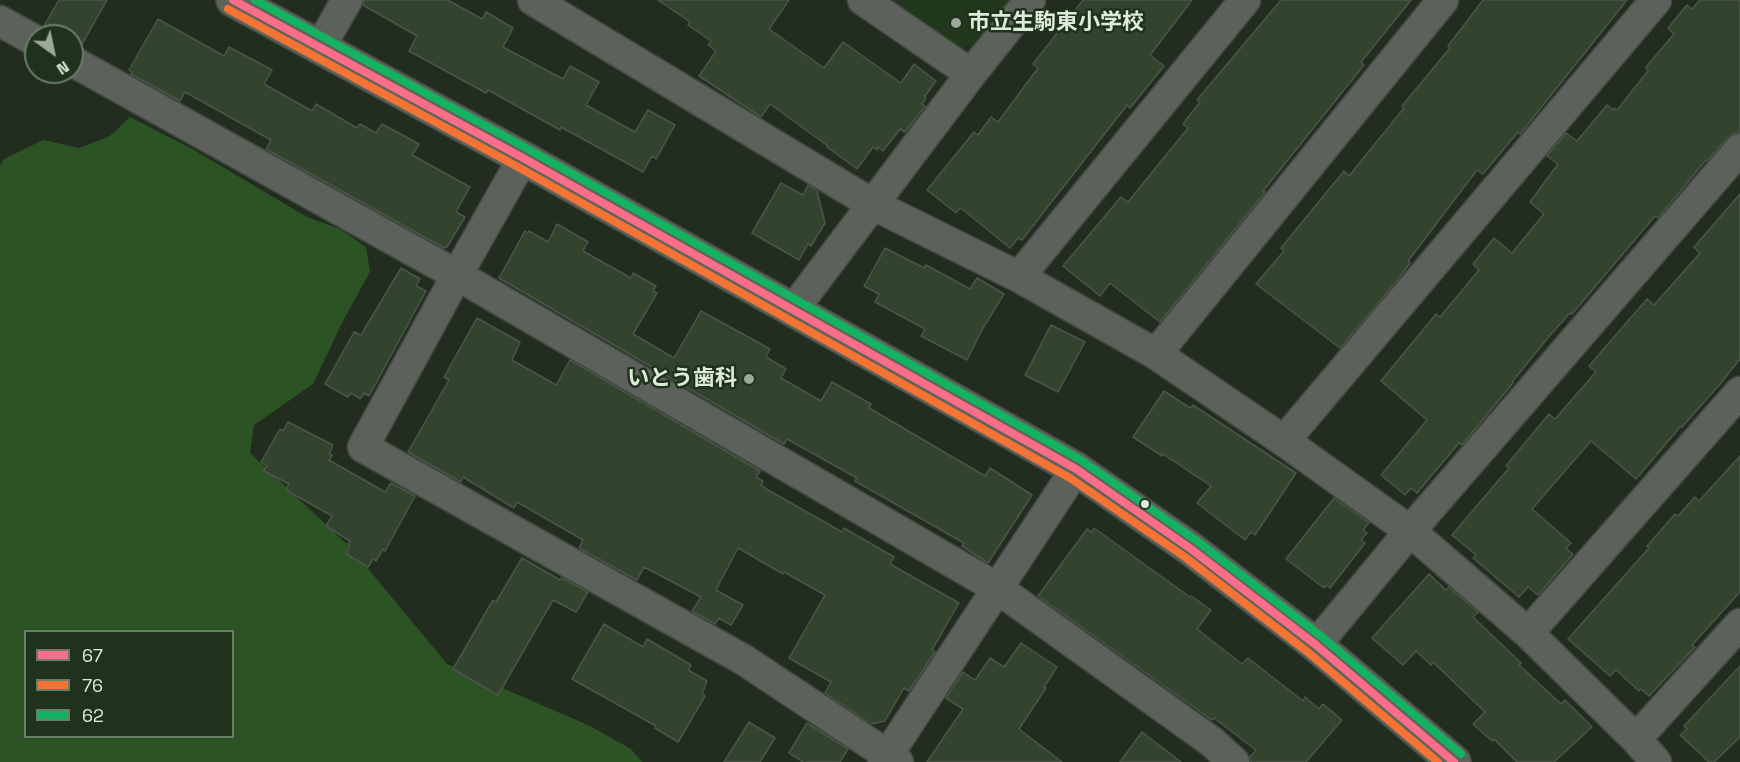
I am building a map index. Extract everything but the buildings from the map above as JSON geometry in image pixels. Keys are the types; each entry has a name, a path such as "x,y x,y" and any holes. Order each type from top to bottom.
{"street":[{"path":"233,0 523,158 1076,469 1191,549 1316,645 1454,762"},
{"path":"320,46 347,0"},
{"path":"533,0 874,205 1019,277 1156,354 1284,441 1410,531 1528,633 1636,739 1656,762"},
{"path":"863,0 971,74"},
{"path":"793,310 971,74 1030,0"},
{"path":"1019,277 1245,0"},
{"path":"1156,354 1443,0"},
{"path":"1284,441 1656,0"},
{"path":"0,21 24,34"},
{"path":"84,68 457,275 998,588 1212,742 1234,762"},
{"path":"1316,645 1410,531 1740,149"},
{"path":"523,158 363,447 744,660 889,759 1076,469"},
{"path":"1528,633 1740,392"},
{"path":"1636,739 1740,624"}],"shaded area":[{"name":"市立生駒東小学校","path":"886,0 1010,0 975,46 957,48"},
{"path":"130,117 194,150 307,217 340,229 366,247 370,272 343,321 313,384 254,425 250,453 352,549 447,664 590,726 631,749 642,762 0,762 0,166 4,159 43,140 79,148 110,136"}],"transit line":[{"name":"67","path":"233,0 523,158 1076,469 1191,549 1316,645 1454,762"},
{"name":"62","path":"255,0 528,149 1081,460 1197,541 1322,637 1461,754"},
{"name":"76","path":"228,9 518,167 1070,478 1185,557 1309,653 1438,762"}],"place":[{"name":"市立生駒東小学校","path":"956,23"},
{"name":"いとう歯科","path":"749,379"}]}
